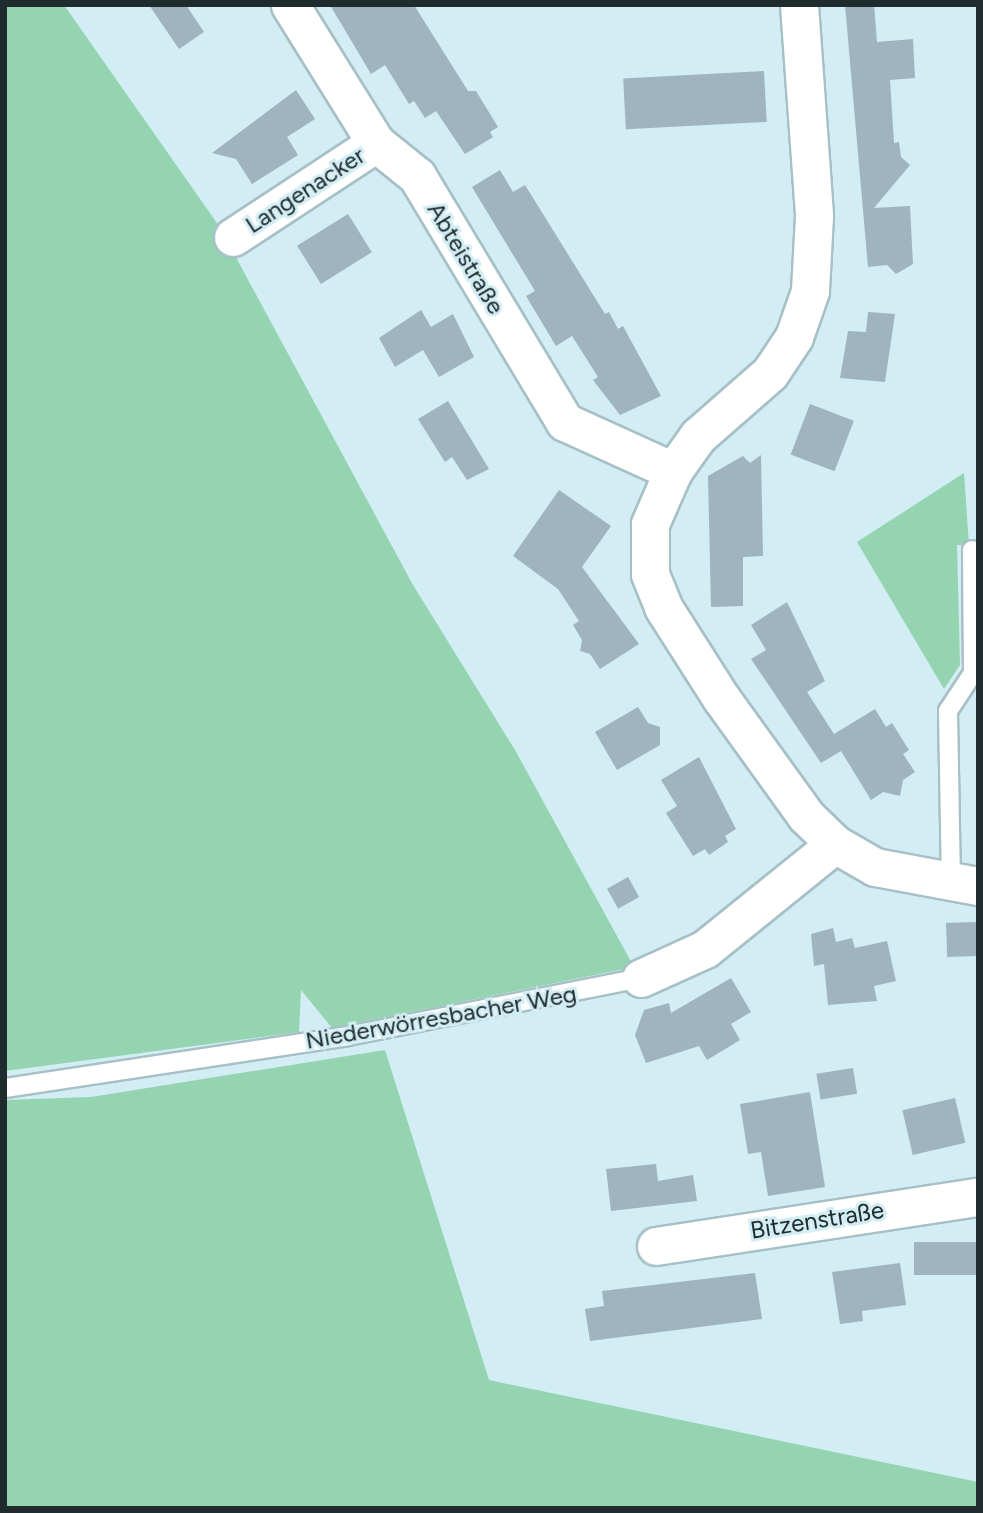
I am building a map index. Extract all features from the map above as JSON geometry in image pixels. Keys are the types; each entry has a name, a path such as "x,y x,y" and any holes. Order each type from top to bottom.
{"street":[{"name":"Abteistraße","path":"290,5 376,143 417,176 565,422 673,471"},
{"path":"799,5 814,216 810,291 794,337 770,373 712,422 673,471 647,540 655,591 778,781 835,844 875,867 965,885"},
{"name":"Langenacker","path":"233,237 376,143"},
{"name":"Niederwörresbacher Weg","path":"641,978 705,949 835,844"},
{"name":"Bitzenstraße","path":"656,1246 978,1197"}],"lane":[{"path":"965,885 948,711 973,673 972,550"},
{"name":"Niederwörresbacher Weg","path":"5,1088 374,1031 641,978"}],"green space":[{"path":"5,5 64,5 219,226 413,585 515,750 634,967 332,1028 301,990 299,1032 5,1071"},
{"path":"964,473 969,545 957,545 960,665 944,689 857,542"},
{"path":"385,1050 489,1380 978,1482 978,1508 5,1508 5,1100 91,1097"}],"building":[{"path":"149,5 186,5 204,32 179,49"},
{"path":"330,5 414,5 468,91 476,91 498,127 490,132 493,137 465,154 436,111 425,118 414,101 409,104 385,65 371,74"},
{"path":"845,5 874,5 877,42 913,39 915,78 890,80 894,143 899,142 901,157 910,165 874,208 910,206 913,264 896,274 887,265 868,267"},
{"path":"764,71 767,122 626,129 623,78"},
{"path":"296,90 315,119 287,137 298,155 252,184 236,159 212,153"},
{"path":"500,170 513,192 525,185 605,314 609,312 618,329 623,326 661,396 620,415 593,380 598,377 572,336 556,346 526,296 535,291 472,187"},
{"path":"348,214 372,252 321,284 297,246"},
{"path":"421,310 431,327 453,314 474,357 439,377 423,350 395,367 379,338"},
{"path":"868,312 895,314 885,382 840,378 848,331 866,332"},
{"path":"448,401 489,469 467,480 452,457 445,462 418,419"},
{"path":"810,404 854,421 835,471 791,454"},
{"path":"761,455 763,556 743,557 743,606 711,607 708,476 743,456 750,463"},
{"path":"559,490 611,526 582,567 639,644 600,669 590,654 580,651 582,640 573,625 579,621 558,589 513,556"},
{"path":"787,602 825,681 807,692 834,734 875,709 886,727 892,723 909,750 903,754 915,772 903,780 900,796 883,792 871,800 841,751 821,763 751,659 766,650 751,625"},
{"path":"638,707 648,723 660,727 660,745 617,770 595,732"},
{"path":"699,757 736,829 725,836 728,842 709,855 705,849 693,856 666,813 677,806 661,780"},
{"path":"628,877 639,897 618,909 607,889"},
{"path":"976,922 977,956 947,957 946,923"},
{"path":"833,928 836,942 852,938 855,948 887,941 896,981 874,986 877,1001 828,1005 824,964 814,966 811,934"},
{"path":"731,978 751,1012 731,1024 740,1040 707,1060 699,1046 646,1063 635,1035 644,1010 669,1003 671,1013"},
{"path":"853,1068 857,1094 821,1099 816,1074"},
{"path":"810,1092 825,1187 768,1196 761,1152 748,1154 740,1104"},
{"path":"955,1098 965,1143 913,1155 902,1110"},
{"path":"656,1164 658,1181 693,1175 697,1201 611,1211 606,1169"},
{"path":"914,1242 978,1242 978,1275 914,1275"},
{"path":"900,1263 906,1305 862,1311 863,1321 840,1324 832,1272"},
{"path":"755,1273 762,1319 590,1341 585,1309 604,1306 602,1291"}]}
